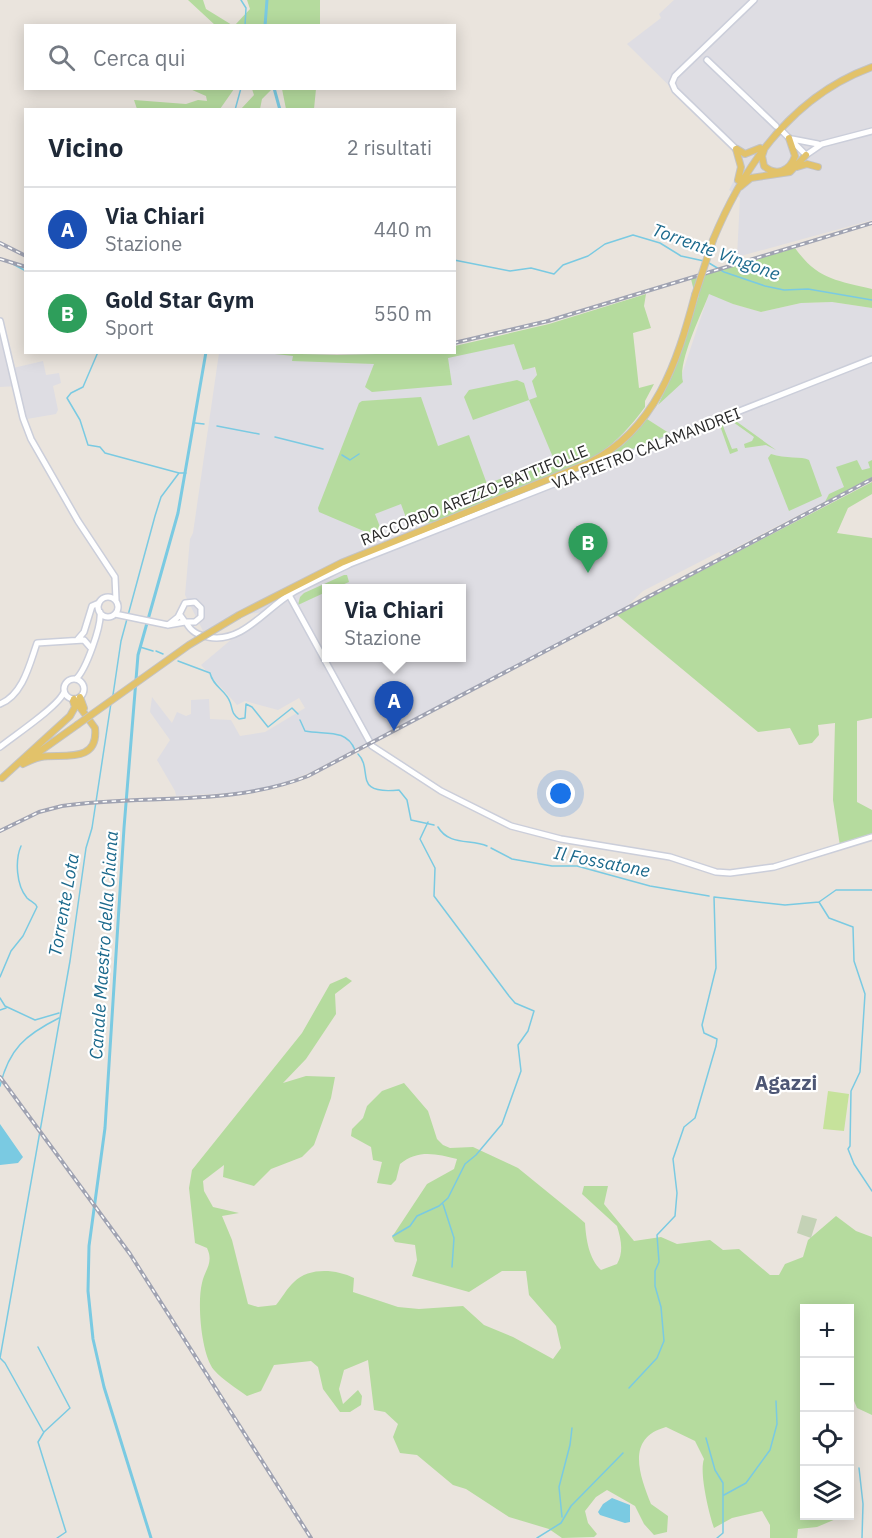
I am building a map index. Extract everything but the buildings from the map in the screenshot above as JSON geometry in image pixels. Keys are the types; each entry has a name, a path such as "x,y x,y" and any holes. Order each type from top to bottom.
{"main road":[{"path":"754,0 708,45 701,56 675,76 672,83 675,90 736,149 745,154 765,144"},
{"path":"701,56 776,126"},
{"name":"RACCORDO AREZZO-BATTIFOLLE","path":"1,779 189,645 239,615 341,563 496,502 589,463 610,451 637,428 662,394 682,343 713,240 734,192 765,144 812,100 872,67"},
{"path":"781,130 805,156"},
{"path":"789,138 809,145 822,144 872,131"},
{"path":"781,172 790,165 795,156 789,138"},
{"path":"765,144 762,156 764,166 773,172 790,169 822,144"},
{"path":"734,192 741,167 736,149"},
{"path":"797,167 805,156"},
{"path":"734,192 751,178 787,174 807,164 818,167"},
{"path":"0,321 23,418 31,439 78,520 113,572 116,590 114,613 104,621 82,682 84,692 59,703 22,727 0,747"},
{"name":"VIA PIETRO CALAMANDREI","path":"196,634 218,638 235,635 289,595 381,552 872,359"},
{"path":"296,610 297,595 313,583"},
{"path":"59,703 66,682 80,675 101,620 99,608 106,597 116,590"},
{"path":"289,595 322,657"},
{"path":"106,597 116,600"},
{"path":"195,602 202,612 195,622 196,634 180,615 180,608 185,603 195,602"},
{"path":"276,604 286,604 296,610"},
{"path":"76,640 84,632 91,608 168,625 195,622"},
{"path":"168,625 180,615"},
{"path":"0,704 13,695 23,679 30,666 37,643 87,641 91,648"},
{"path":"325,662 372,746 441,790 511,826 561,839 670,856 716,872 774,867 872,837"},
{"path":"76,679 82,682"},
{"path":"23,764 41,757 80,755 91,744 94,728 85,711 74,698 64,692"},
{"path":"1,779 70,716 75,707 74,698"},
{"path":"59,757 54,746 67,732"}],"shaded area":[{"path":"674,0 872,0 872,220 737,257 740,198 729,190 739,170 735,151 627,44 661,18 659,14"},
{"path":"709,293 733,304 761,312 801,303 832,302 872,308 872,355 672,435 647,419 681,377"},
{"path":"0,328 13,368 43,361 46,375 59,373 61,383 53,386 58,410 56,414 27,419 18,386 0,387"},
{"path":"521,331 537,375 563,480 872,359 872,477 721,555 719,552 643,591 627,606 593,625 311,772 273,787 242,792 176,796 157,760 170,740 150,712 152,697 172,723 177,712 186,716 191,714 191,700 209,699 210,719 231,720 240,736 265,732 305,708 299,698 278,710 245,701 237,705 201,665 264,612 239,615 205,635 185,595 190,539 193,533 219,354 456,354 456,346"}],"green space":[{"path":"188,0 203,0 206,9 230,24 214,24"},
{"path":"247,0 320,0 320,24 236,24 250,9"},
{"path":"192,90 233,90 221,108 137,108 134,100 186,104 198,100 207,101 206,96"},
{"path":"252,90 271,90 262,99 260,108 242,108 254,95"},
{"path":"282,90 316,90 314,108 286,108"},
{"path":"795,248 803,259 820,273 838,281 872,289 872,308 832,302 801,303 761,312 709,294 687,351 682,374 683,382 658,405 672,376 699,295 695,295 691,279"},
{"path":"646,294 644,306 651,328 633,333 639,388 654,384 645,401 645,407 629,427 611,445 591,459 479,507 425,524 409,526 401,504 375,514 382,532 373,535 319,512 318,508 359,403 362,401 421,397 438,446 469,435 487,484 548,460 551,465 554,462 529,400 537,397 532,381 537,375 535,367 523,370 514,344 448,358 452,385 372,392 365,387 374,364 292,361 293,356 275,354 456,354 456,346 549,324"},
{"path":"517,380 524,383 529,400 473,420 464,397 469,390"},
{"path":"647,419 672,435 561,478 607,456 623,445"},
{"path":"733,419 776,450 766,445 745,448 744,444 752,441 754,437 733,422 723,426 732,449 737,448 738,451 730,454 719,423"},
{"path":"771,454 809,460 822,496 789,511 768,458"},
{"path":"857,460 862,470 870,468 868,462 872,460 872,477 825,502 829,494 844,487 836,467"},
{"path":"872,482 872,494 848,508 837,533 872,538 872,718 857,721 857,802 872,810 872,835 840,846 833,800 835,723 818,725 819,735 812,743 799,745 790,728 758,732 617,615"},
{"path":"344,575 347,575 349,582 344,584 324,584"},
{"path":"322,585 322,594 298,605 304,593"},
{"path":"346,977 352,981 335,994 336,1014 306,1059 283,1083 306,1076 335,1077 331,1098 314,1145 302,1157 271,1169 254,1186 223,1177 224,1165 203,1181 204,1191 213,1207 239,1213 222,1216 232,1240 248,1304 258,1307 276,1305 289,1287 300,1277 315,1272 331,1271 354,1278 353,1292 398,1307 419,1309 463,1306 484,1325 513,1337 553,1359 561,1348 556,1326 529,1295 526,1271 502,1271 469,1292 412,1276 417,1260 415,1245 395,1242 392,1237 427,1184 454,1169 457,1159 435,1154 414,1156 400,1164 396,1180 391,1185 377,1183 382,1162 373,1160 371,1147 351,1136 352,1129 363,1118 367,1106 382,1091 404,1083 428,1111 437,1139 443,1145 450,1148 473,1147 518,1168 585,1223 591,1255 601,1270 617,1264 621,1250 620,1236 617,1226 582,1194 584,1186 608,1186 604,1204 634,1241 661,1237 677,1244 710,1240 723,1250 739,1249 770,1275 779,1275 785,1264 803,1257 808,1240 836,1216 856,1231 872,1237 872,1415 857,1408 854,1401 854,1304 800,1304 800,1520 834,1520 817,1527 798,1529 797,1538 770,1538 770,1525 762,1511 732,1518 714,1528 704,1483 704,1459 695,1441 666,1427 653,1432 645,1439 639,1458 643,1481 651,1504 668,1516 667,1532 654,1535 644,1524 635,1506 607,1490 596,1497 585,1511 588,1523 597,1534 594,1537 562,1538 549,1529 509,1517 466,1489 453,1485 417,1455 400,1453 393,1437 398,1424 385,1412 374,1410 368,1360 344,1370 339,1389 343,1404 358,1390 362,1396 361,1405 350,1412 340,1412 323,1389 318,1367 311,1361 274,1365 261,1391 247,1396 225,1381 214,1370 206,1352 201,1328 202,1283 210,1258 207,1248 195,1243 189,1188 192,1170 302,1033 330,984"},
{"path":"828,1091 849,1094 844,1131 823,1129"},
{"path":"802,1215 817,1219 811,1238 797,1233"}],"water":[{"path":"0,1124 23,1157 18,1163 0,1165"},
{"path":"612,1498 630,1505 630,1522 625,1523 600,1515 598,1512 603,1504"}],"waterway":[{"path":"241,0 246,8 245,24"},
{"name":"Canale Maestro della Chiana","path":"265,24 267,0"},
{"path":"236,108 240,90"},
{"name":"Canale Maestro della Chiana","path":"275,90 279,108"},
{"name":"Torrente Vingone","path":"456,260 510,271 531,268 554,274 563,265 588,256 605,244 633,235 660,243 681,256 704,261"},
{"path":"11,263 24,270"},
{"name":"Torrente Vingone","path":"709,263 724,272 765,286 784,290 808,289 872,300"},
{"path":"97,354 83,387 71,393 67,398 80,420 88,445 100,447 105,453 179,473"},
{"name":"Canale Maestro della Chiana","path":"151,1538 104,1387 93,1339 88,1291 89,1246 105,1128 124,828 138,655 178,513 206,354"},
{"path":"195,423 204,424"},
{"path":"217,426 259,434"},
{"path":"275,437 323,449"},
{"path":"342,455 350,460 359,454"},
{"name":"Torrente Lota","path":"113,695 121,641 161,497 179,473 186,473"},
{"path":"140,647 153,651"},
{"name":"Il Fossatone","path":"156,651 163,654"},
{"name":"Il Fossatone","path":"178,661 210,673 214,682 228,698 233,713 239,719 245,718 246,704 252,707 268,727 292,708 298,714"},
{"name":"Torrente Lota","path":"0,1358 70,961 86,848 92,828 111,703"},
{"name":"Il Fossatone","path":"300,720 305,731 340,735 346,738 355,750"},
{"name":"Il Fossatone","path":"358,754 369,785 384,791 399,790 407,800 411,820 434,825"},
{"path":"393,1236 410,1226 417,1216 439,1206 448,1198 465,1164 476,1155 502,1124 521,1071 518,1045 528,1031 534,1011 515,1003 434,896 435,868 420,839 428,822"},
{"name":"Il Fossatone","path":"438,827 454,840 487,846"},
{"path":"0,977 11,951 23,936 37,907 23,893 19,880 17,865 21,846"},
{"name":"Il Fossatone","path":"491,848 512,859 552,866 577,866 650,886 709,896"},
{"path":"629,1388 657,1358 664,1341 661,1307 655,1286 655,1271 659,1262 657,1235 675,1216 677,1193 673,1159 684,1127 695,1118 716,1046 717,1039 704,1033 702,1025 716,968 714,897 785,905 819,902 836,890 872,890"},
{"path":"819,902 829,918 853,927 854,961 865,994 860,1072 851,1091 850,1146 848,1149 854,1164 872,1191"},
{"path":"0,998 5,1006 35,1020 59,1013"},
{"path":"0,1010 6,1008"},
{"name":"Torrente Vingone","path":"0,1086 8,1062 20,1044 59,1018"},
{"path":"443,1204 454,1238 452,1267"},
{"path":"38,1347 70,1408 44,1432 38,1442 66,1532 57,1538"},
{"path":"0,1358 43,1431"},
{"path":"724,1495 746,1483 770,1450 777,1424 776,1401"},
{"path":"562,1517 559,1487 572,1428"},
{"path":"706,1438 715,1470 723,1483 723,1533 717,1538"},
{"path":"537,1538 561,1523 571,1506 623,1453"},
{"path":"859,1468 863,1504 862,1538"}],"railway":[{"path":"456,343 548,321 872,223"},
{"path":"0,243 24,255"},
{"path":"0,259 24,266"},
{"path":"0,831 39,812 62,806 218,796 278,786 308,776 872,479"},
{"path":"0,1077 130,1254 311,1538"}],"place":[{"name":"Gold Star Gym","path":"588,573"},
{"name":"Via Chiari","path":"394,731"}],"district":[{"name":"Agazzi","path":"786,1083"}]}
